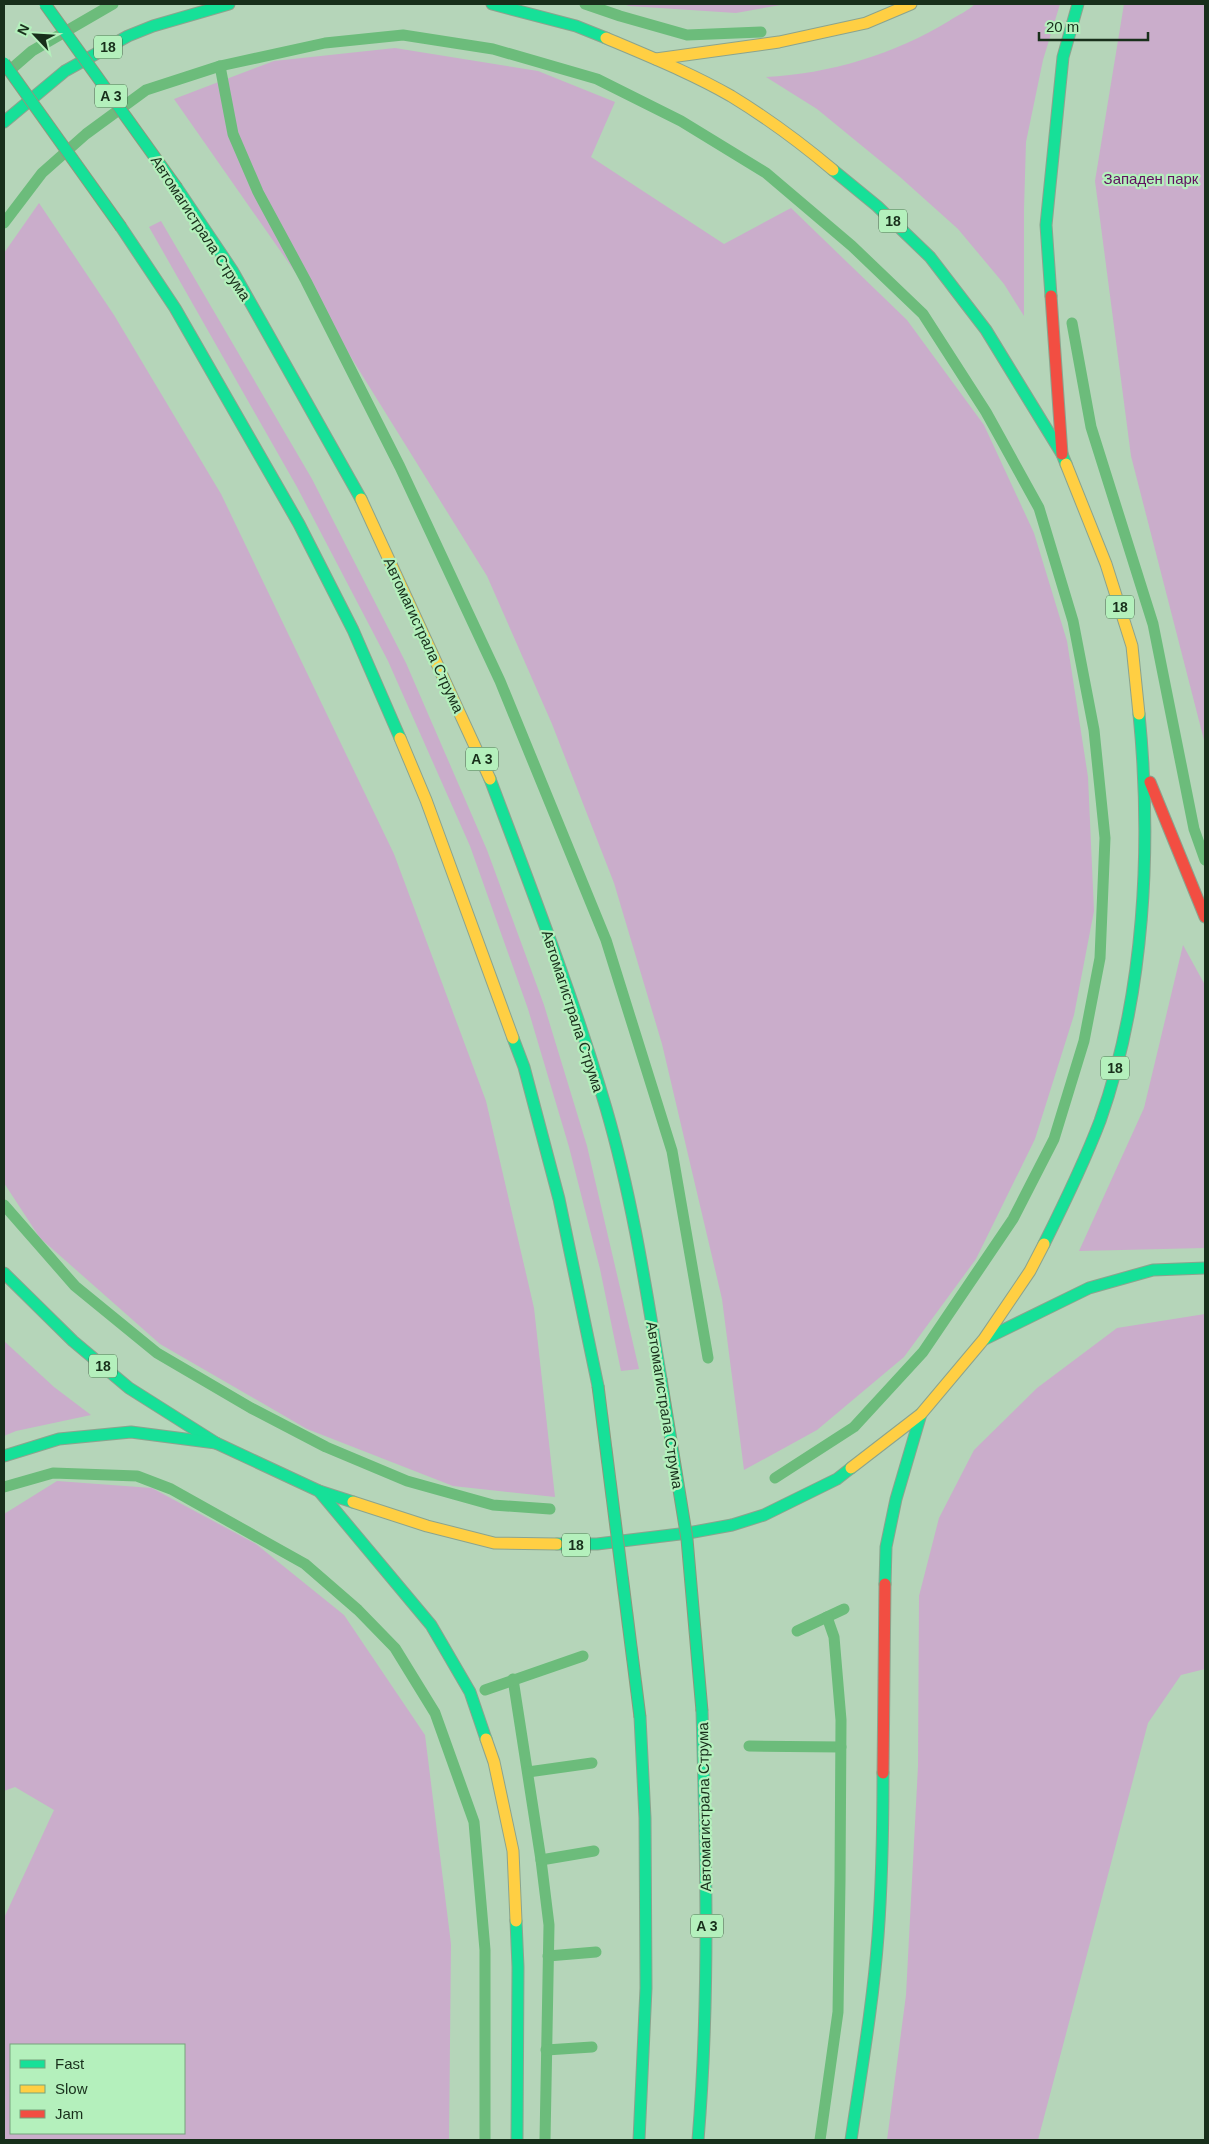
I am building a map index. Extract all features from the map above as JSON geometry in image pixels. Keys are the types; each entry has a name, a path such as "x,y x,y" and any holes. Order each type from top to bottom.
{"main road":[{"name":"Автомагистрала Струма","path":"45,4 232,270 359,496 487,771 564,977 606,1108 635,1226 662,1379 687,1539 702,1711 707,1920 702,2099 698,2140"},
{"name":"18","path":"4,122 65,71 128,36 153,26 229,4"},
{"name":"18","path":"4,1273 73,1341 129,1388 216,1443 319,1492 427,1526 494,1543 596,1544 688,1533 732,1525 764,1515 837,1479 921,1414 984,1340 1030,1271 1068,1197 1100,1120 1123,1040 1138,949 1143,876 1144,768 1132,646 1106,564 1062,454 986,330 923,250 877,206 800,142 730,96 656,59 576,26 496,4"},
{"path":"656,59 779,42 866,23 911,4"},
{"path":"1062,454 1046,225 1063,57 1078,4"},
{"path":"4,62 121,227 175,308 300,524 353,630 426,800 524,1067 559,1199 598,1386 640,1717 645,1818 646,1988 639,2140"},
{"name":"18","path":"1144,768 1186,875 1205,917"},
{"name":"18","path":"984,1340 1089,1288 1153,1270 1205,1268"},
{"path":"851,2140 870,2017 878,1938 883,1851 886,1547 896,1498 921,1414"},
{"path":"4,1456 59,1439 130,1432 216,1443"},
{"path":"319,1492 386,1569 431,1625 470,1692 494,1762 513,1851 518,1967 517,2140"}],"green space":[{"path":"623,4 786,4 736,13 629,6"},
{"path":"975,4 1060,4 1043,60 1026,142 1024,316 1004,284 958,229 900,177 817,109 766,77 814,72 837,67 884,52 928,33"},
{"name":"Западен парк","path":"1124,4 1205,4 1205,744 1131,456 1095,181"},
{"path":"395,48 538,71 615,102 591,157 724,244 791,208 907,320 984,425 1034,533 1067,641 1088,777 1094,911 1074,1015 1035,1139 976,1259 904,1357 817,1430 744,1470 722,1299 662,1044 614,883 552,724 487,576 321,309 174,99 274,61"},
{"path":"39,203 114,315 221,494 394,854 486,1101 534,1308 555,1497 453,1486 307,1429 160,1344 40,1238 4,1183 4,253"},
{"path":"161,221 312,479 406,663 487,850 544,1005 587,1146 639,1369 621,1371 600,1269 569,1147 528,1009 470,846 388,661 297,487 149,227"},
{"path":"1183,945 1205,985 1205,1248 1079,1251 1144,1108"},
{"path":"1205,1314 1205,1669 1181,1675 1148,1723 1038,2140 887,2140 906,1995 918,1766 919,1596 939,1518 974,1450 1037,1388 1117,1328"},
{"path":"4,1341 54,1387 91,1415 16,1431 4,1436"},
{"path":"57,1481 152,1488 256,1544 344,1615 425,1735 451,1944 449,2140 4,2140 4,1918 54,1810 15,1787 4,1791 4,1514"}],"waterway":[{"path":"9,71 32,51 113,4"},
{"path":"585,4 687,35 761,32"},
{"path":"4,223 42,173 86,134 146,90 220,66 325,43 403,35 493,49 597,79 681,121 766,173 852,246 923,314 986,412 1039,508 1073,621 1094,730 1105,838 1100,958 1084,1041 1054,1139 1013,1219 923,1352 854,1427 775,1478"},
{"path":"220,66 233,134 258,192 306,281 400,467 500,681 606,940 672,1151 708,1358"},
{"path":"1072,323 1091,427 1153,624 1194,829 1205,860"},
{"path":"4,1205 75,1286 157,1353 251,1408 326,1447 407,1481 493,1505 550,1509"},
{"path":"4,1487 53,1473 137,1476 171,1489 305,1564 358,1610 395,1648 435,1713 474,1822 485,1950 485,2140"},
{"path":"797,1631 844,1609"},
{"path":"820,2140 838,2012 840,1881 841,1720 834,1637 827,1617"},
{"path":"485,1690 583,1656"},
{"path":"513,1679 549,1925 545,2140"},
{"path":"749,1746 841,1747"},
{"path":"528,1772 592,1763"},
{"path":"541,1860 594,1851"},
{"path":"548,1956 596,1952"},
{"path":"546,2050 592,2047"}],"traffic: fast":[{"path":"45,4 177,188"},
{"path":"4,122 65,71 128,36 153,26 229,4"},
{"path":"492,4 576,26 606,38"},
{"path":"1051,296 1046,225 1063,57 1078,4"},
{"path":"4,63 121,227"},
{"path":"833,170 877,206 930,257 986,330 1062,454 1066,464"},
{"path":"177,188 232,270 361,499"},
{"path":"121,227 175,308 299,524 353,630 400,738"},
{"path":"1044,1244 1081,1168 1100,1121 1115,1072 1127,1022 1136,971 1144,867 1145,815 1139,714"},
{"path":"490,779 566,983 606,1108 631,1209 661,1379"},
{"path":"513,1038 524,1067 559,1199 598,1386"},
{"path":"985,1339 1089,1288 1153,1270 1205,1268"},
{"path":"4,1273 73,1341 129,1388 216,1443 319,1491 353,1502"},
{"path":"661,1379 687,1539 702,1711"},
{"path":"598,1386 640,1717"},
{"path":"885,1584 886,1547 896,1499 921,1414"},
{"path":"4,1456 59,1439 131,1432 216,1443"},
{"path":"557,1544 597,1544 688,1533 732,1525 764,1515 837,1479 851,1468"},
{"path":"319,1491 431,1625 470,1692 486,1739"},
{"path":"698,2140 706,1979 706,1872 702,1711"},
{"path":"639,2140 646,1988 645,1818 640,1717"},
{"path":"851,2140 876,1962 881,1875 883,1773"},
{"path":"516,1921 518,1967 517,2140"}],"traffic: slow":[{"path":"656,59 779,42 866,23 911,4"},
{"path":"606,38 685,72 731,96 784,131 833,170"},
{"path":"1066,464 1106,564 1132,646 1139,714"},
{"path":"361,499 490,779"},
{"path":"400,738 426,800 513,1038"},
{"path":"851,1468 921,1414 984,1339 1030,1271 1044,1244"},
{"path":"353,1502 427,1526 494,1543 557,1544"},
{"path":"486,1739 494,1762 513,1851 516,1921"}],"traffic: jam":[{"path":"1051,296 1062,454"},
{"path":"1150,782 1205,917"},
{"path":"883,1773 885,1584"}]}
